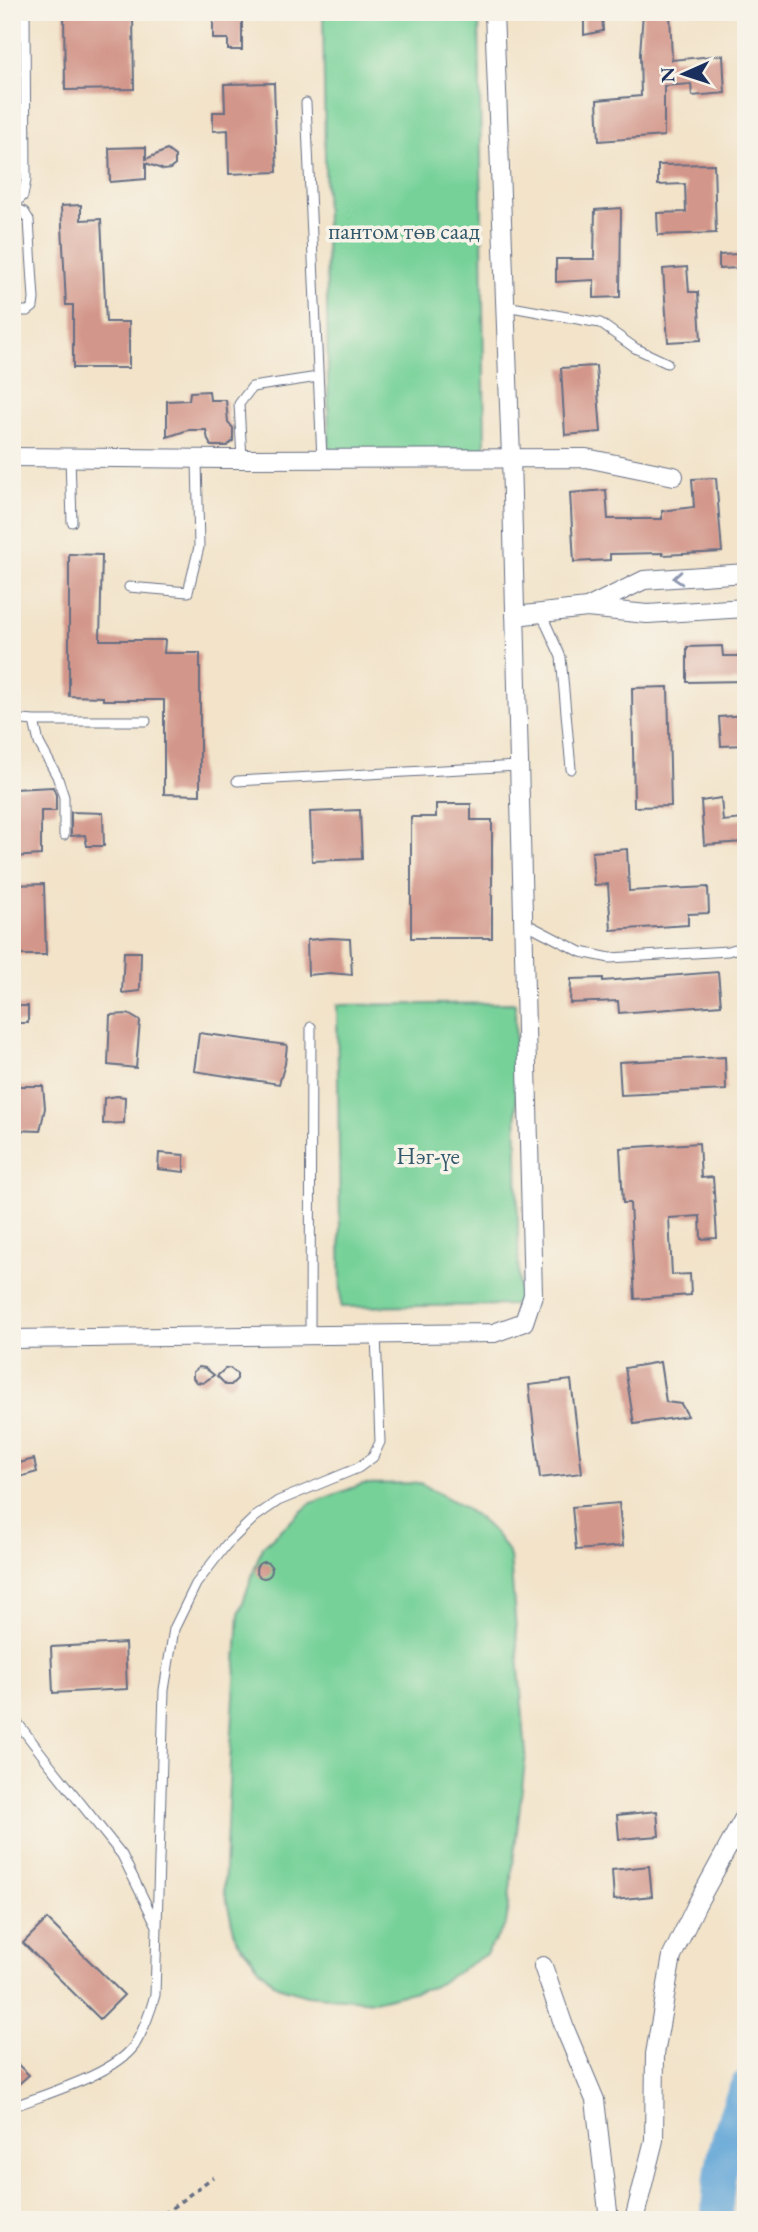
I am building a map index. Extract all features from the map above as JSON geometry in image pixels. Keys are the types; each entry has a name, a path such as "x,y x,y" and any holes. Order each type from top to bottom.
{"street":[{"path":"12,1339 494,1333 524,1322 533,1295 511,457 494,12"},
{"path":"12,457 586,458 674,476"},
{"path":"587,608 644,580 746,573"},
{"path":"515,616 587,608 647,614 746,608"},
{"path":"634,2220 654,2140 654,2054 672,1956 746,1814"},
{"path":"543,1966 565,2029 595,2100 609,2220"}],"lane":[{"path":"12,311 28,312 33,307 34,299 29,220 24,212 12,206 23,196 26,180 26,12"},
{"path":"515,12 549,12"},
{"path":"306,103 322,458"},
{"path":"506,306 600,323 635,348 667,363"},
{"path":"242,459 239,404 252,387 318,377"},
{"path":"69,457 72,522"},
{"path":"129,587 188,592 199,547 197,459"},
{"path":"541,613 561,657 571,769"},
{"path":"12,719 146,721"},
{"path":"34,721 39,743 57,776 64,797 64,835"},
{"path":"237,781 519,766"},
{"path":"523,922 580,952 610,958 728,951 746,946"},
{"path":"310,1335 311,1027"},
{"path":"12,2107 112,2067 133,2048 148,2021 155,1995 164,1690 174,1629 196,1584 226,1545 255,1517 278,1501 358,1468 373,1457 380,1442 376,1334"},
{"path":"12,1711 17,1722 122,1855 157,1926"}],"path":[{"path":"156,2220 213,2177"}],"green space":[{"name":"пантом төв саад","path":"323,12 479,12 485,449 329,451"},
{"name":"Нэг-үе","path":"515,1003 519,1305 341,1307 337,1005"},
{"path":"420,1483 483,1522 494,1532 510,1557 526,1754 506,1924 486,1954 433,1987 374,2001 307,1995 277,1986 236,1939 224,1890 239,1614 262,1547 311,1503 363,1484"}],"building":[{"path":"64,12 133,12 134,89 65,90"},
{"path":"213,12 242,12 242,50 228,50 228,39 213,39"},
{"path":"584,12 602,12 603,31 584,35"},
{"path":"643,12 670,12 672,60 723,55 725,93 692,96 691,84 664,86 664,136 599,141 597,100 641,96"},
{"path":"274,83 277,172 229,174 228,130 213,131 213,112 225,112 224,84"},
{"path":"146,147 146,159 167,150 175,156 175,165 164,170 146,163 146,179 110,182 109,148"},
{"path":"714,164 716,233 658,235 657,213 686,212 685,184 658,185 658,165"},
{"path":"81,205 81,220 101,219 106,322 129,322 129,368 73,368 73,305 66,305 61,206"},
{"path":"621,208 620,297 594,298 594,280 556,282 556,259 594,259 595,210"},
{"path":"738,254 738,268 719,269 719,255"},
{"path":"687,267 689,292 698,292 701,340 668,342 663,269"},
{"path":"596,366 601,432 565,435 561,368"},
{"path":"209,391 210,400 226,400 228,422 233,428 233,441 227,446 211,446 206,430 188,430 167,437 167,401 189,400 190,392"},
{"path":"716,478 722,552 610,554 610,560 574,562 570,493 606,490 608,519 662,519 662,511 694,507 692,479"},
{"path":"69,554 102,555 100,640 165,640 164,653 200,653 200,795 164,794 164,700 103,700 103,697 69,696"},
{"path":"722,646 723,656 746,656 746,681 687,682 687,647"},
{"path":"668,687 671,806 634,807 632,688"},
{"path":"746,715 746,745 721,746 719,717"},
{"path":"53,787 56,811 41,811 41,855 13,857 14,789"},
{"path":"721,798 723,821 743,819 743,842 704,845 701,801"},
{"path":"436,804 471,804 471,820 492,820 492,938 411,938 411,817 436,817"},
{"path":"360,810 362,859 312,861 310,812"},
{"path":"71,812 103,813 104,846 87,846 85,835 71,836"},
{"path":"627,849 629,891 708,887 709,913 688,914 688,925 611,930 608,884 594,885 592,852"},
{"path":"44,884 46,955 13,955 12,885"},
{"path":"350,939 352,975 308,975 307,940"},
{"path":"124,952 141,952 140,991 122,993"},
{"path":"718,972 721,1005 619,1013 618,1001 570,1003 571,979 603,978 603,981"},
{"path":"12,1006 28,1006 28,1023 12,1023"},
{"path":"128,1014 140,1021 136,1068 108,1065 110,1015"},
{"path":"199,1033 287,1045 279,1084 194,1071"},
{"path":"725,1057 726,1090 621,1095 619,1062"},
{"path":"12,1086 43,1086 45,1108 40,1131 12,1130"},
{"path":"125,1097 124,1123 103,1124 104,1098"},
{"path":"699,1143 701,1178 713,1177 717,1238 701,1239 700,1216 669,1218 672,1275 690,1274 691,1295 635,1299 630,1203 623,1203 620,1148"},
{"path":"159,1153 184,1155 184,1172 158,1169"},
{"path":"660,1362 666,1402 681,1404 688,1416 634,1424 625,1368"},
{"path":"199,1367 214,1375 203,1383 196,1382 193,1372"},
{"path":"230,1368 237,1374 237,1379 231,1385 226,1385 217,1376"},
{"path":"571,1380 582,1473 540,1478 529,1385"},
{"path":"34,1459 37,1472 16,1478 12,1465"},
{"path":"619,1503 623,1546 576,1550 572,1507"},
{"path":"261,1562 267,1562 272,1570 270,1576 261,1578 256,1573 256,1567"},
{"path":"125,1643 127,1689 53,1693 51,1647"},
{"path":"657,1811 659,1836 619,1839 617,1815"},
{"path":"649,1866 652,1896 614,1900 612,1870"},
{"path":"47,1919 124,1995 100,2019 23,1943"},
{"path":"12,2059 29,2075 12,2090"}],"waterway":[{"path":"717,2220 724,2151 746,2086"}]}
